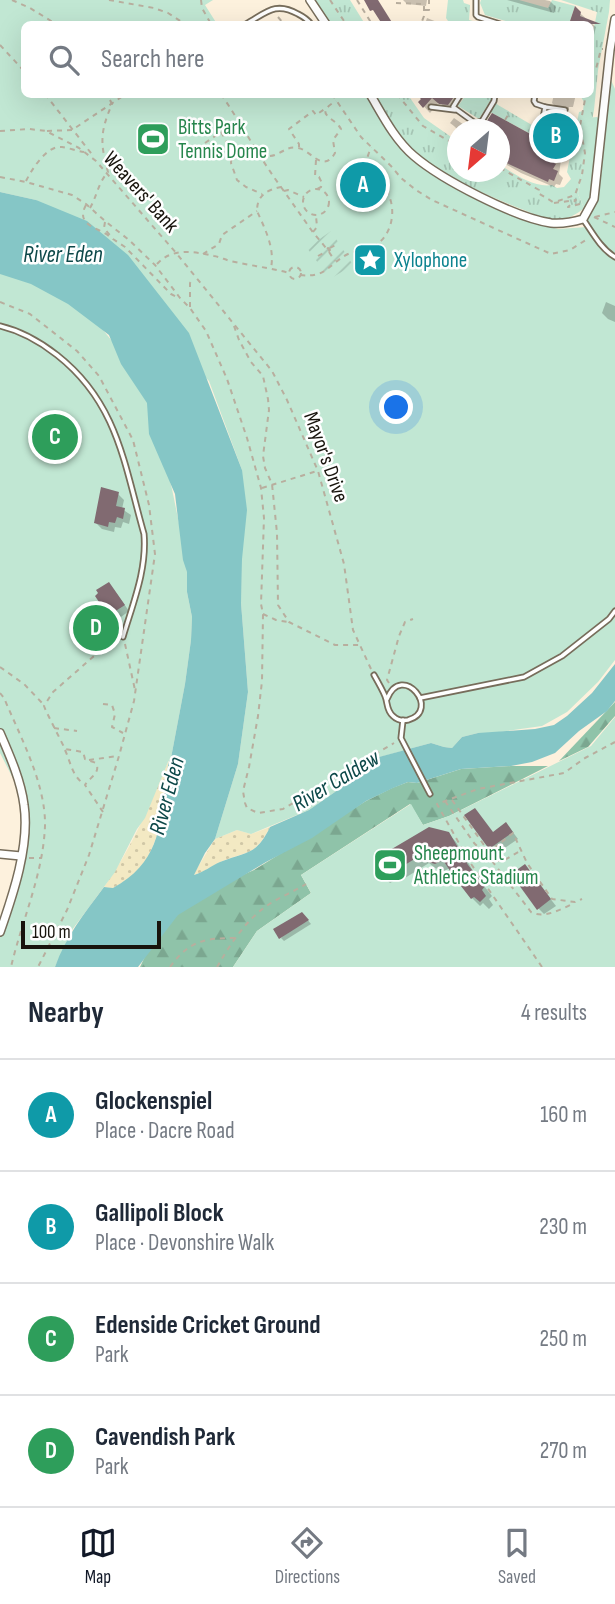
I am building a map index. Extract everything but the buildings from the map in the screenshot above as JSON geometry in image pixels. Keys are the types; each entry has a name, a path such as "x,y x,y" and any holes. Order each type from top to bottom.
{"street":[{"path":"310,0 324,21"},
{"path":"372,98 393,132 413,155 427,166 458,185 535,219 571,223 583,219 594,199 615,19"},
{"path":"0,733 10,756 25,807 25,828 16,884 0,932"},
{"path":"0,854 21,856"}],"lane":[{"path":"477,0 475,15 492,21"},
{"path":"251,21 278,7 291,10 309,21"},
{"path":"455,110 454,104 458,98"},
{"path":"431,107 455,110 479,123 494,98"},
{"path":"534,98 536,104 565,110"},
{"path":"538,149 545,107"},
{"path":"583,219 596,239 615,257"},
{"path":"0,326 31,337 66,363 96,395 116,434 145,546 144,567 123,637"},
{"path":"420,698 524,677 562,656 609,619 615,611"},
{"path":"374,676 387,699 392,716 403,720 414,717 420,709 418,693 409,686 398,687 387,699"},
{"path":"403,720 401,738 430,794"}],"path":[{"path":"12,0 52,21"},
{"path":"109,0 154,8 180,21"},
{"path":"201,0 209,21"},
{"path":"330,0 344,21"},
{"path":"357,0 370,21"},
{"path":"424,10 429,10 429,0"},
{"path":"397,3 424,4 422,21"},
{"path":"272,8 282,21"},
{"path":"0,45 21,68"},
{"path":"594,71 601,49 610,50"},
{"path":"48,98 96,161"},
{"path":"90,208 102,179 108,172 102,150 102,137 104,123 112,104 109,98"},
{"path":"72,130 120,98"},
{"path":"224,98 259,155 336,262"},
{"path":"334,98 361,137 401,178 432,200 551,254 570,250 589,238"},
{"path":"400,98 423,126 447,140"},
{"path":"554,203 576,195 582,175 585,153 580,126 585,98"},
{"path":"299,148 289,129 313,111 316,115 336,101"},
{"path":"259,155 274,155 285,149 299,148 316,160 333,157 333,141 341,130 339,125 326,115 327,107"},
{"path":"506,119 510,112"},
{"path":"205,143 238,120"},
{"name":"Weavers' Bank","path":"0,131 72,130"},
{"name":"Weavers' Bank","path":"46,131 85,152 108,172 177,254"},
{"path":"221,132 232,152 231,163 237,180 262,195"},
{"path":"26,182 31,172 52,148 60,146 85,152"},
{"path":"155,265 165,256 188,251 271,268 289,273 293,279 297,279 300,275 316,276 348,254 376,245 383,240 389,229 392,209 387,192 376,180 364,173 372,147"},
{"path":"316,160 315,176 319,177 322,183 305,197 304,202 306,210 316,215 325,212 329,205 328,196 316,190"},
{"path":"510,174 539,190 538,193 554,203 576,200 568,208 580,204 583,219"},
{"path":"0,177 72,195 129,240 155,265 190,308 206,331 227,379 261,488 264,518 262,681 243,791 247,808 258,813 283,809 401,738"},
{"path":"271,268 271,246 257,211 257,203 262,195 281,187"},
{"path":"284,191 305,197"},
{"path":"86,204 82,212 86,222 125,247 171,294 180,298"},
{"path":"202,254 219,244 222,241 221,236 229,229 257,211"},
{"path":"615,212 594,217 615,228"},
{"path":"313,232 317,227 316,215"},
{"path":"105,221 104,228 113,239"},
{"path":"318,256 337,244"},
{"name":"Mayor's Drive","path":"177,254 272,371 288,400 318,471 340,542 353,630 374,676"},
{"path":"289,273 295,267 300,270 300,275"},
{"path":"190,308 190,283 195,277"},
{"path":"0,302 30,314 77,351 99,376 132,440 149,505 155,554 136,691 119,756 96,837 55,935 38,967"},
{"path":"233,325 251,362 263,376 269,410 263,456 272,484 277,533 278,605 289,622"},
{"path":"261,488 318,471"},
{"path":"263,614 289,622 335,645 360,645"},
{"path":"393,690 387,680 399,636 405,622 413,619"},
{"path":"44,706 53,692 94,656 123,637 136,691"},
{"path":"0,667 24,684 44,706 65,749 72,771 103,812"},
{"path":"103,704 112,705 115,715 113,727 124,733"},
{"path":"54,727 77,731"},
{"path":"542,967 469,861 437,804 478,789 564,772 615,742"},
{"path":"65,749 83,752 84,758 96,763 97,771 85,785"},
{"path":"88,760 119,756"},
{"path":"450,799 489,852 513,833 527,863 552,899 575,902"},
{"path":"445,800 474,843 492,861 531,912 537,915 548,914 582,900"},
{"path":"492,861 503,861 521,850"},
{"path":"217,967 235,938 249,922 269,904 306,884"},
{"path":"170,967 197,942 235,938"}],"green space":[{"path":"0,0 213,0 205,5 215,21 21,21 21,98 368,98 405,152 447,175 447,182 460,182 531,221 558,229 587,227 588,217 578,194 584,161 578,139 585,118 597,117 603,122 606,117 611,80 615,89 615,660 598,682 567,712 542,726 478,733 462,737 452,748 431,743 380,757 309,810 251,834 237,830 215,839 238,764 248,692 241,603 242,470 209,381 36,200 0,192"},
{"path":"314,0 350,0 363,21 327,21"},
{"path":"448,0 463,0 470,5 469,20 473,21 448,21"},
{"path":"481,0 519,0 548,8 552,0 575,6 570,21 506,21 485,15"},
{"path":"561,0 610,0 594,110 578,194 584,208 571,217 547,219 462,182 510,182 510,171 532,182 557,188 564,187 571,179 567,172 579,112 583,111 582,98 594,98 594,28 597,12"},
{"path":"376,98 410,98 424,118 447,134 447,173 419,155 406,142"},
{"path":"464,98 492,98 498,105 537,128 538,138 510,123 510,119 503,119 490,112 495,105 490,101 479,119 458,106"},
{"path":"331,231 353,265 330,279 307,248"},
{"path":"0,272 62,293 93,318 127,359 145,394 162,448 184,548 192,617 185,684 171,758 145,818 115,872 72,930 55,967 0,967 0,925 22,847 22,796 0,753"},
{"path":"615,702 615,716 588,747 559,761"},
{"path":"615,717 615,967 233,967 257,931 311,893 301,875 411,804 423,825 449,816 591,746"},
{"path":"548,766 449,816 423,825 410,804 301,875 311,893 257,931 233,967 140,967 152,942 188,899 254,870 366,801 408,782 417,783 461,769"}],"sand":[{"path":"168,762 161,821 151,850 136,873 113,888 104,887 131,842"},
{"path":"270,827 254,849 193,875 215,839 237,830 251,834"}],"water":[{"name":"River Eden","path":"0,192 36,200 87,221 128,255 189,333 242,470 247,510 241,603 248,692 238,764 215,839 194,875 255,848 270,827 309,810 379,757 431,743 452,748 462,737 478,733 554,725 592,693 615,664 615,701 607,711 555,753 532,762 461,769 417,783 408,782 366,801 312,838 266,862 178,915 138,967 55,967 70,935 104,887 113,888 128,878 148,857 154,844 185,684 192,617 175,494 149,434 147,403 121,364 109,335 68,304 31,284 0,274"}],"place":[{"name":"Gallipoli Block","path":"556,136"},
{"name":"Bitts Park Tennis Dome","path":"153,139"},
{"name":"Glockenspiel","path":"363,185"},
{"name":"Xylophone","path":"370,260"},
{"name":"Edenside Cricket Ground","path":"55,437"},
{"name":"Cavendish Park","path":"96,628"},
{"name":"Sheepmount Athletics Stadium","path":"390,865"}],"water label":[{"name":"River Caldew","path":"336,781"}]}
